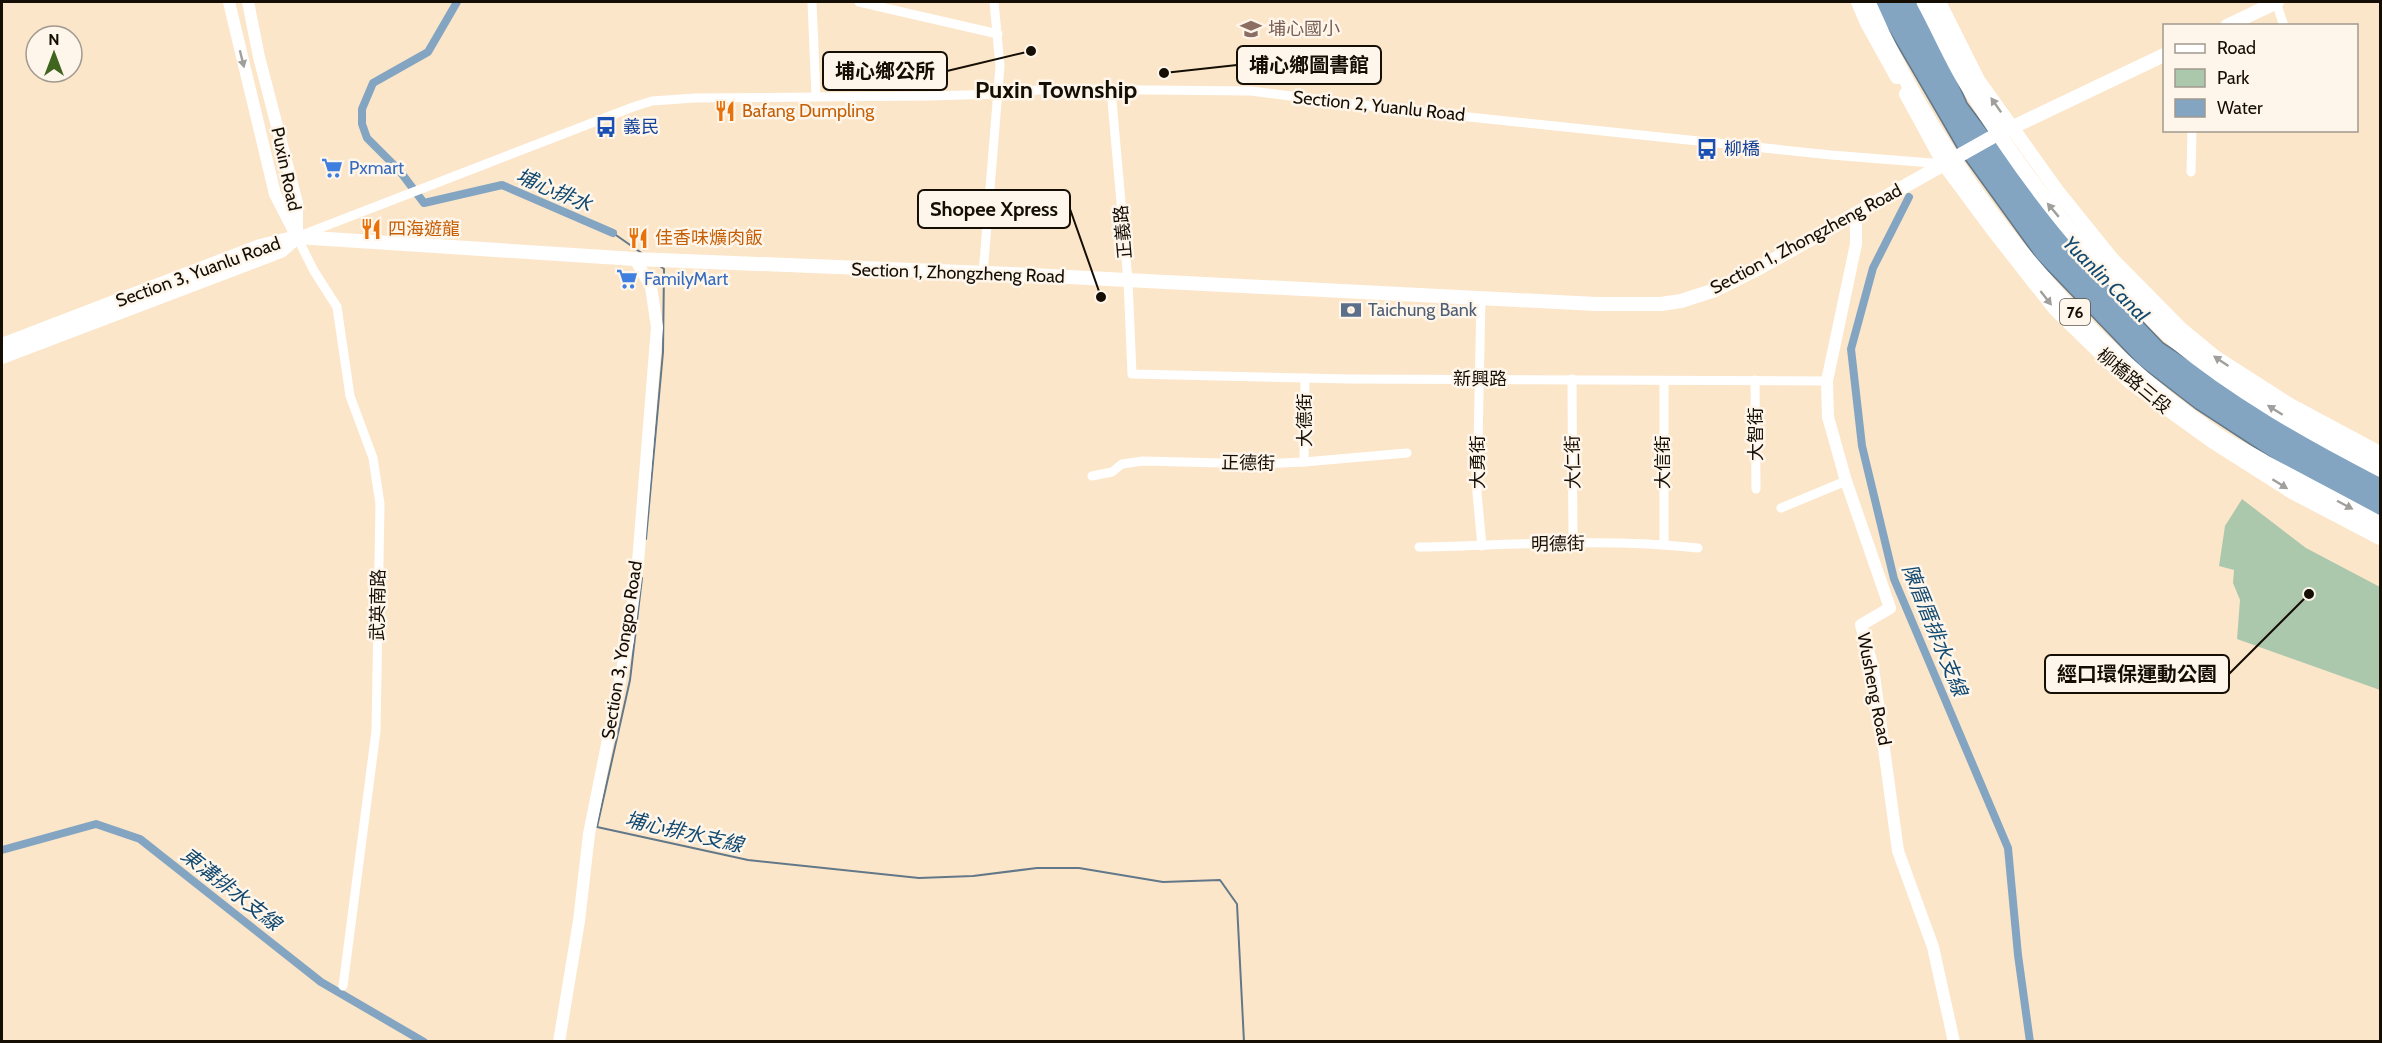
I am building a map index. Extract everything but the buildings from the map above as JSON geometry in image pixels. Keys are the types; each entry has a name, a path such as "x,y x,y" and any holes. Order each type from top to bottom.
{"highway":[{"name":"76","path":"1868,2 1941,140 2000,225 2063,300 2131,368 2218,436 2380,524"},
{"path":"1924,2 1967,84 2002,138 2045,200 2102,268 2171,338 2207,366 2321,439 2380,469"}],"main road":[{"name":"柳橋路三段","path":"1858,2 1867,23 1950,160 2055,309 2130,382 2204,436 2292,492 2380,538"},
{"path":"1939,2 1978,80 2058,192 2112,259 2181,329 2215,357 2290,405 2380,453"},
{"path":"2231,24 2276,2"},
{"name":"Section 1, Zhongzheng Road","path":"297,237 635,259 1596,304 1661,304 1682,301 1715,290 1761,267 2011,127 2163,55"},
{"name":"Section 3, Yuanlu Road","path":"2,345 260,246 297,237"},
{"name":"Section 3, Yuanlu Road","path":"2,357 281,251 297,237"}],"street":[{"name":"Puxin Road","path":"229,2 275,194 297,237"},
{"name":"Puxin Road","path":"248,2 259,57 297,203 297,237"},
{"path":"812,2 816,97"},
{"path":"859,2 998,34"},
{"path":"983,274 1000,66 994,2"},
{"path":"2276,2 2283,24"},
{"name":"Section 2, Yuanlu Road","path":"297,237 652,101 694,98 998,94 1049,89 1251,92 1831,155 1950,160"},
{"name":"正義路","path":"1111,90 1128,281 1132,374"},
{"path":"2191,172 2192,132"},
{"name":"Wusheng Road","path":"1856,213 1856,244 1827,381 1827,417 1846,481 1890,608 1861,625 1874,668 1898,852 1933,947 1954,1041"},
{"name":"武英南路","path":"297,237 314,271 337,307 350,396 374,458 380,504 376,731 343,986"},
{"name":"Section 3, Yongpo Road","path":"559,1041 579,921 589,834 628,640 638,562 657,327 651,287 635,259"},
{"name":"大勇街","path":"1481,298 1477,493 1482,546"},
{"name":"新興路","path":"1132,374 1305,378 1827,381"},
{"name":"大德街","path":"1304,462 1305,378"},
{"name":"大仁街","path":"1572,379 1573,544"},
{"name":"大智街","path":"1755,380 1756,489"},
{"name":"大信街","path":"1664,381 1664,544"},
{"name":"正德街","path":"1092,476 1112,471 1122,464 1143,461 1260,464 1407,453"},
{"path":"1781,508 1846,481"},
{"name":"明德街","path":"1419,548 1573,544 1664,544 1698,548"}],"green space":[{"path":"2242,499 2306,548 2380,587 2380,690 2237,639 2240,600 2233,583 2234,570 2219,566 2225,526"}],"water":[{"path":"1874,2 1922,2 1967,103 2086,262 2163,343 2275,417 2380,473 2380,517 2282,465 2196,409 2139,365 2037,259 1959,151"}],"waterway":[{"name":"埔心排水","path":"457,2 428,52 373,83 362,109 362,124 367,138 399,170 424,203 502,185 613,233"},
{"name":"陳厝厝排水支線","path":"1909,197 1873,268 1851,349 1862,446 1894,579 2008,848 2018,955 2030,1042"},
{"name":"埔心排水支線","path":"613,233 643,254"},
{"name":"埔心排水支線","path":"646,539 663,352 664,269 660,266"},
{"name":"埔心排水支線","path":"642,578 630,680 597,827 748,860 919,878 973,876 1037,868 1079,868 1163,882 1220,880 1237,904 1244,1042"},
{"name":"東溝排水支線","path":"2,850 96,824 140,839 321,982 424,1042"}],"place":[{"name":"埔心國小","path":"1251,29"},
{"name":"埔心鄉公所","path":"1031,51"},
{"name":"埔心鄉圖書館","path":"1164,73"},
{"name":"Bafang Dumpling","path":"725,111"},
{"name":"義民","path":"606,127"},
{"name":"柳橋","path":"1707,149"},
{"name":"Pxmart","path":"332,168"},
{"name":"四海遊龍","path":"371,229"},
{"name":"佳香味爌肉飯","path":"638,238"},
{"name":"FamilyMart","path":"627,279"},
{"name":"Shopee Xpress","path":"1101,297"},
{"name":"Taichung Bank","path":"1351,310"},
{"name":"經口環保運動公園","path":"2309,594"}],"district":[{"name":"Puxin Township","path":"1056,89"}],"water label":[{"name":"Yuanlin Canal","path":"2106,279"}]}
